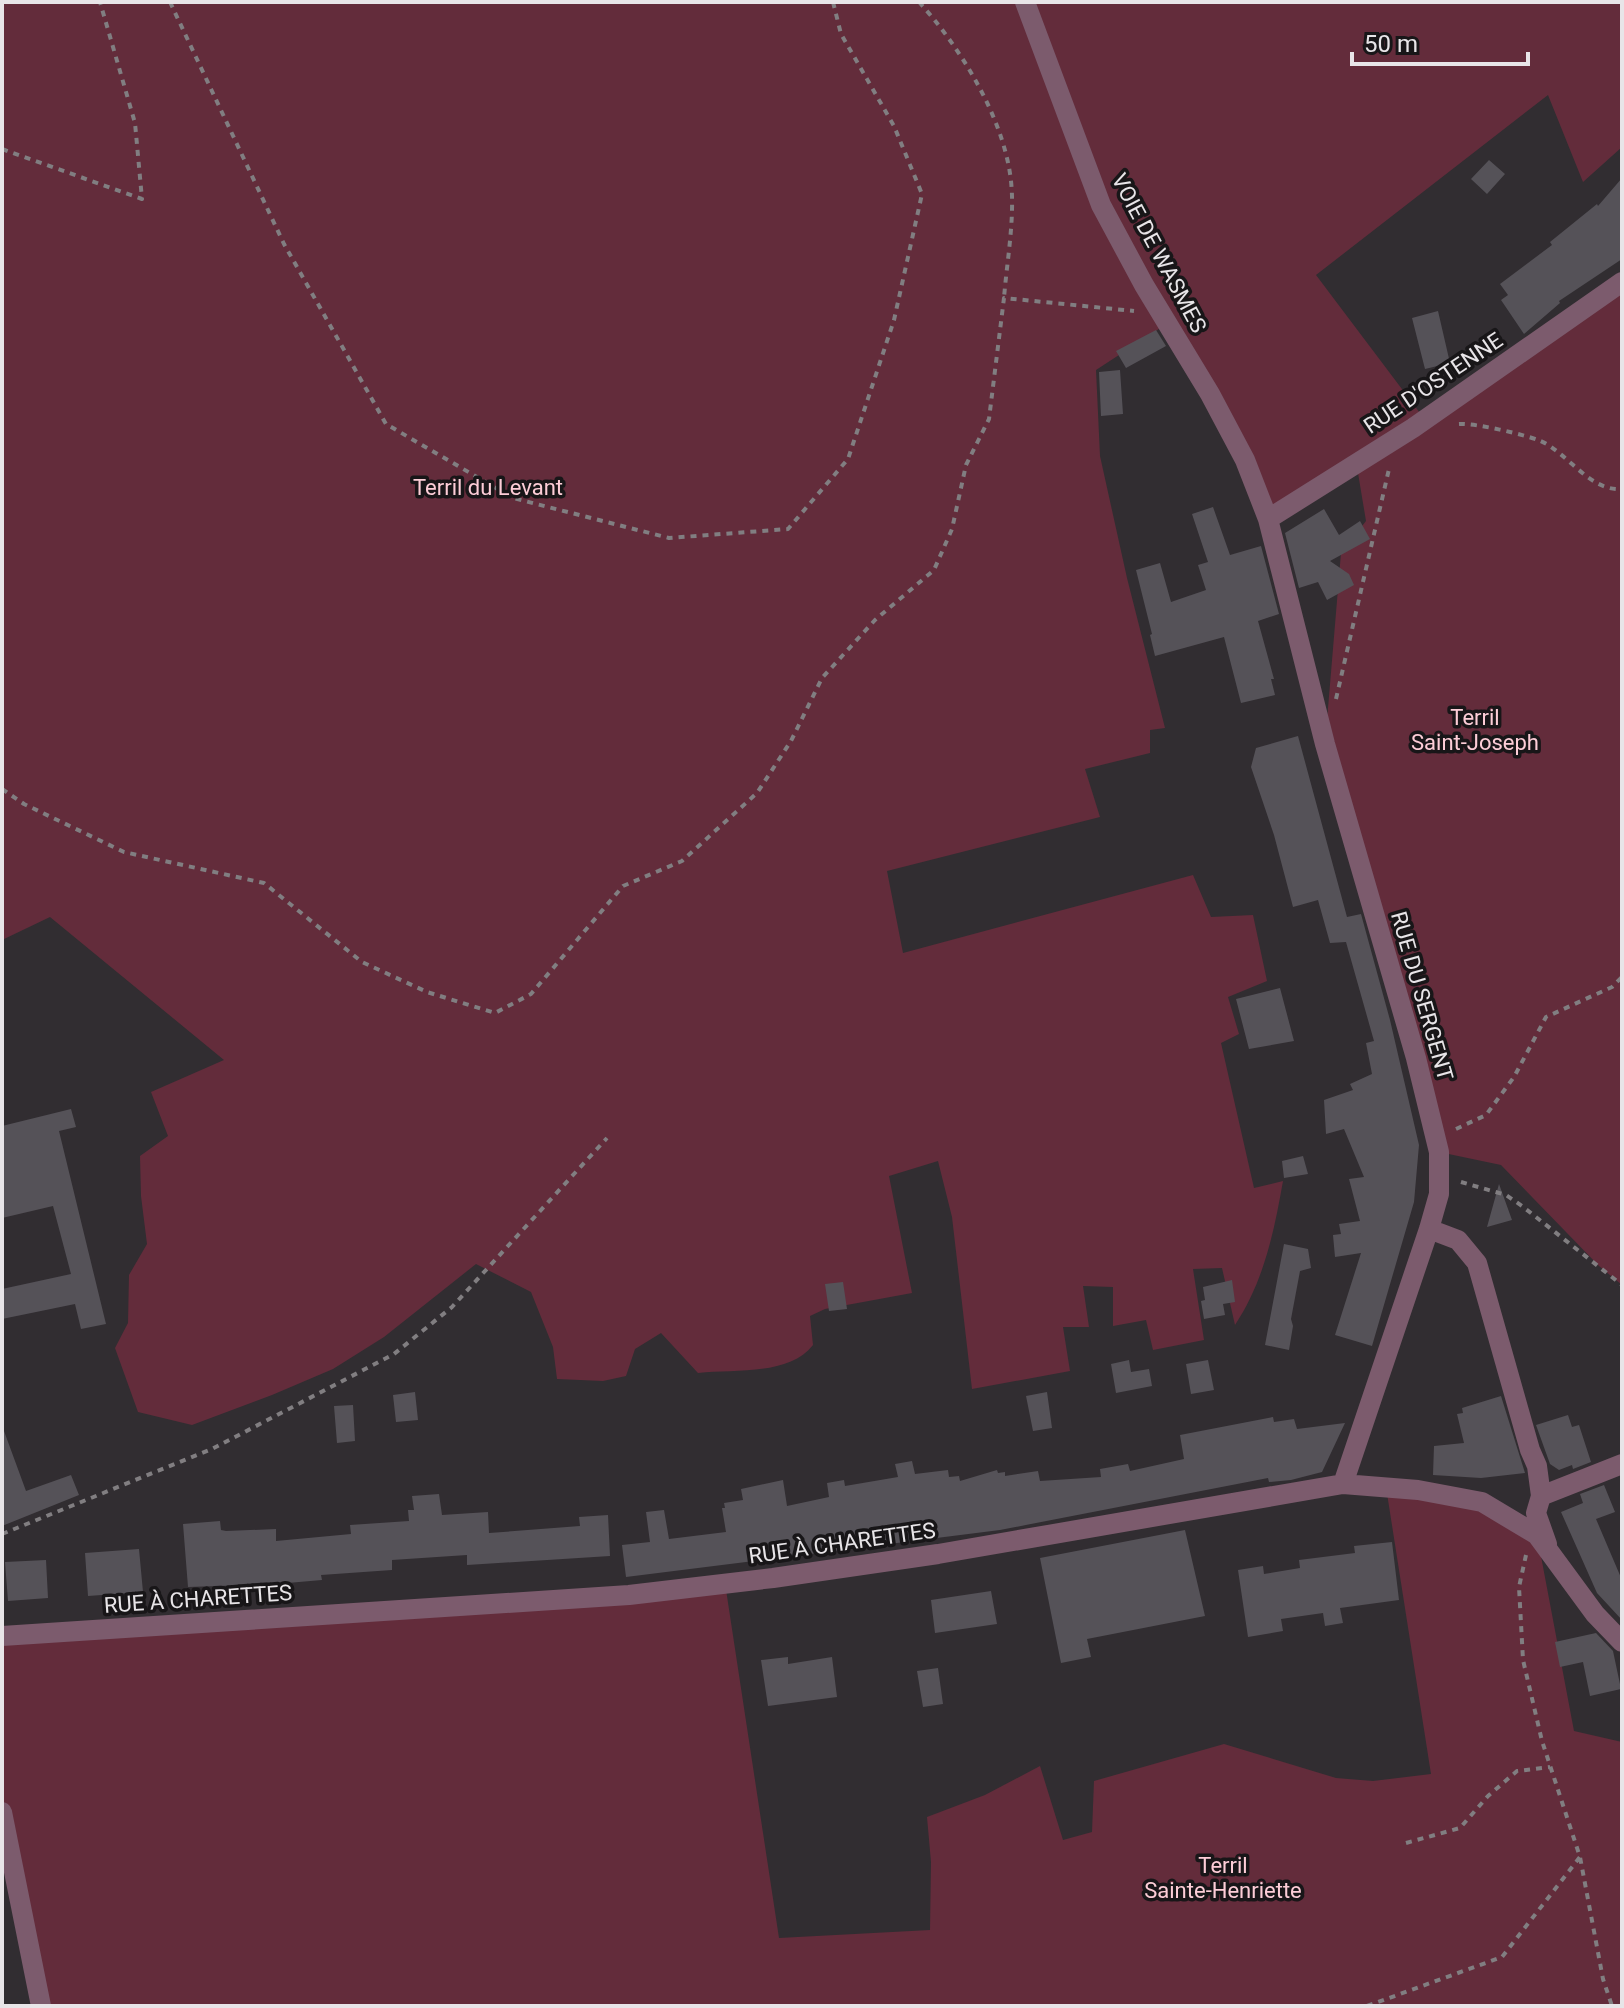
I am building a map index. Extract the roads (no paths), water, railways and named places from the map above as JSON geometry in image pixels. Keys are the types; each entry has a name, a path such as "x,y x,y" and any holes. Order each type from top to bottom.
{"street":[{"name":"VOIE DE WASMES","path":"1025,2 1101,205 1210,394 1245,460 1268,519"},
{"name":"RUE D'OSTENNE","path":"1268,519 1395,439 1622,282"},
{"name":"RUE DU SERGENT","path":"1268,519 1325,744 1416,1058 1435,1136 1440,1176 1439,1194 1429,1229 1343,1484"},
{"path":"1429,1229 1458,1240 1477,1263 1537,1466 1541,1496 1536,1513 1543,1543"},
{"path":"1541,1496 1622,1464"},
{"name":"RUE À CHARETTES","path":"2,1636 629,1595 938,1554 1343,1484 1418,1490 1482,1502 1543,1543 1595,1614 1622,1642"},
{"path":"2,1812 41,2006"}],"park label":[{"name":"Terril du Levant","path":"488,487"},
{"name":"Terril Saint-Joseph","path":"1475,730"},
{"name":"Terril Sainte-Henriette","path":"1223,1878"}]}
